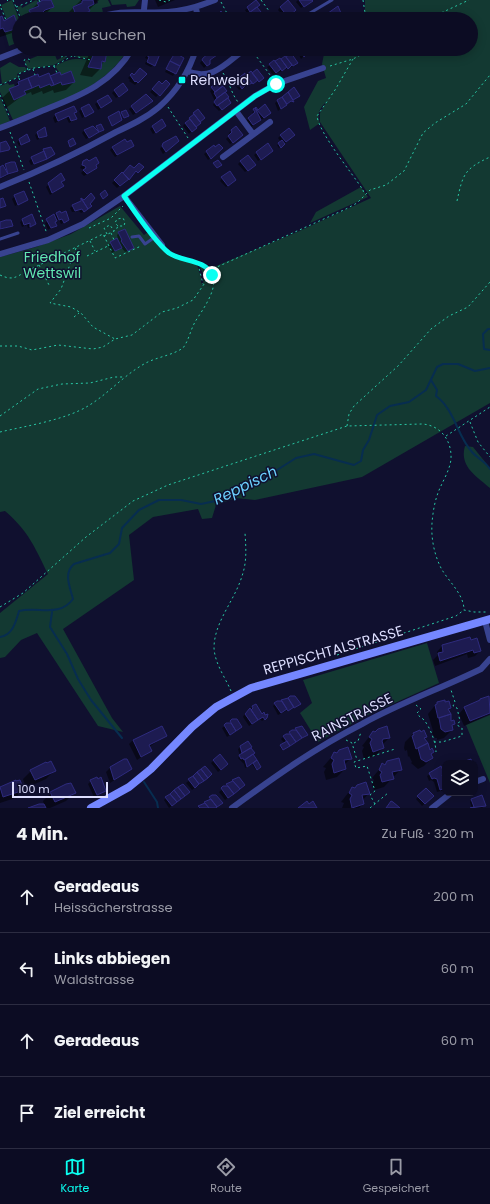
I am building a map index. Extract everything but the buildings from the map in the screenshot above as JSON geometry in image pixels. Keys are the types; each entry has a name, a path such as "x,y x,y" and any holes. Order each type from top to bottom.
{"main road":[{"name":"REPPISCHTALSTRASSE","path":"91,808 128,787 151,769 192,727 216,707 234,696 268,682 487,620"}],"street":[{"path":"145,0 145,11"},
{"path":"130,12 168,12 196,8 215,0"},
{"path":"196,8 197,12"},
{"path":"0,58 12,53"},
{"path":"0,128 93,89 111,76 128,56"},
{"path":"0,187 58,163 151,114 165,101 187,72 193,56"},
{"path":"187,72 196,75 205,75 215,72 236,56"},
{"path":"0,254 48,240 69,231 126,199 191,145 236,111 276,84 323,68"},
{"path":"236,111 253,134"},
{"path":"224,157 270,122"},
{"path":"126,199 162,245"},
{"path":"487,620 490,640"},
{"name":"RAINSTRASSE","path":"232,808 280,772 318,747 385,712 481,669 490,659"},
{"path":"478,781 483,779"},
{"path":"432,808 448,796"}],"lane":[{"path":"312,12 332,0"},
{"path":"0,239 18,233"},
{"path":"132,237 139,236 145,244 156,237"}],"path":[{"path":"13,0 18,12"},
{"path":"16,7 34,0"},
{"path":"159,0 166,2 170,0"},
{"path":"261,0 270,12"},
{"path":"363,0 365,12"},
{"path":"443,12 469,0"},
{"path":"222,3 226,12"},
{"path":"0,4 0,8 6,20"},
{"path":"24,56 28,70"},
{"path":"20,81 18,74 32,68 54,66 67,58 74,56 92,60"},
{"path":"256,56 273,79"},
{"path":"323,68 359,56"},
{"path":"25,60 29,59 30,62"},
{"path":"353,59 335,90 317,116 319,124 363,190 364,195"},
{"path":"54,66 57,73"},
{"path":"32,68 35,75"},
{"path":"222,72 229,82 232,94 239,103"},
{"path":"162,245 177,257 208,268 217,267 346,209 357,203 364,195 376,187 386,185 404,171 423,133 466,104 490,75"},
{"path":"0,85 19,77"},
{"path":"0,95 9,116"},
{"path":"165,101 191,145"},
{"path":"9,129 26,174"},
{"path":"457,201 465,172 479,162 490,157"},
{"path":"29,182 47,234"},
{"path":"89,228 105,222 126,199"},
{"path":"0,276 12,279 103,234 104,236 114,231 118,226 122,227 125,224 123,218 117,219 116,223 118,226"},
{"path":"105,222 107,226 110,225 114,231"},
{"path":"107,226 104,228 107,234"},
{"path":"110,233 114,240"},
{"path":"104,236 115,258 145,244"},
{"path":"90,241 96,252"},
{"path":"86,256 109,245"},
{"path":"76,247 61,289 50,302 51,304 69,306 79,312 93,327 115,339"},
{"path":"198,264 203,285"},
{"path":"39,265 49,285"},
{"path":"0,346 18,346 32,350 65,346 93,350 103,347 115,339 132,335 162,312 177,308 193,300 217,267"},
{"path":"0,432 53,420 87,407 124,377 157,358 175,353 186,344 194,324 211,296 213,284 212,275 208,268"},
{"path":"347,426 349,414 354,406 403,362 431,329 449,316 468,307 490,282"},
{"path":"74,317 79,312"},
{"path":"0,416 38,389 62,384 90,383 114,377 124,377"},
{"path":"445,436 470,422 490,407"},
{"path":"470,422 478,442 490,457"},
{"path":"0,607 23,593 86,537 133,501 168,485 347,426 429,424 441,431 445,436 451,452 451,459 436,499 433,512 433,537 437,560 462,599 464,610"},
{"path":"234,696 219,667 214,648 216,635 242,577 246,552 245,533"},
{"path":"334,656 456,616 464,610 474,612 490,612"},
{"path":"434,742 442,742 462,736 463,733 462,728 458,725 460,721 457,708 454,706 455,702 450,689"},
{"path":"421,709 417,713 419,718 424,720 434,742 436,752"},
{"path":"343,740 352,743 358,741 360,736"},
{"path":"352,743 357,761"},
{"path":"375,804 370,795 375,791 367,766 356,768 354,762 395,749"},
{"path":"370,808 388,794"}],"green space":[{"path":"12,0 16,12 12,12 12,16 7,20 1,5"},
{"path":"36,0 39,2 37,3 39,6 29,10 30,12 19,12 17,7 21,6 22,8"},
{"path":"51,0 81,0 82,3 73,7 75,12 44,12 54,7"},
{"path":"97,0 108,0 111,6 102,8 103,12 88,12 90,11 88,7 98,3"},
{"path":"110,0 139,0 135,6 127,7 126,4 112,5"},
{"name":"Friedhof Wettswil","path":"365,0 490,0 490,403 362,477 255,500 236,498 216,505 212,518 202,519 198,509 153,517 129,535 134,580 63,629 112,718 123,732 98,726 37,633 21,640 5,657 0,658 0,613 48,574 35,547 20,526 5,511 0,512 0,257 36,247 71,234 120,206 144,235 148,232 169,254 197,265 201,277 201,283 203,284 204,276 199,265 210,275 216,266 295,233 371,198 320,122 320,113 327,101 319,111 318,117 320,123 310,130 304,107 318,81 326,78 322,64 324,56 478,56 478,12 365,12"},
{"path":"12,30 12,45 9,46 5,32"},
{"path":"37,56 55,56 57,60 65,56 66,58 54,65 28,69 25,61 28,60 30,63 30,59"},
{"path":"77,56 93,56 92,59 75,57"},
{"path":"106,56 123,56 106,75 77,94 13,120 0,92 0,86 8,83 9,85 14,84 15,87 9,89 14,100 26,94 24,91 39,85 50,84 51,86 61,82 63,85 75,82 71,71 61,75 55,66 65,61 73,59 91,60 88,67 101,69 102,61 105,62"},
{"path":"10,62 19,67 25,67 27,70 17,74 18,77 2,84 0,68"},
{"path":"0,97 10,121 0,125"},
{"path":"361,187 368,197 310,223 316,212"},
{"path":"465,446 473,447 490,468 490,488 474,475 467,465 464,459"},
{"path":"427,643 439,683 368,715 318,742 300,713 312,703 303,680"},
{"path":"490,715 490,783 466,725"}],"waterway":[{"name":"Reppisch","path":"490,329 483,334 484,349 490,350"},
{"name":"Reppisch","path":"0,637 11,631 19,611 55,610 67,605 73,599 68,576 74,564 110,553 119,544 122,528 139,510 159,500 181,500 201,504 220,500 228,492 266,477 296,458 314,454 354,465 361,461 363,450 369,440 377,415 390,406 409,402 426,390 437,367 443,364 458,364 475,371 490,368"},
{"path":"431,380 437,390 436,396 448,408 467,446 490,469"},
{"path":"52,612 50,627 67,654 78,679 91,700 122,738"},
{"path":"144,782 157,802 158,808"}],"place":[{"name":"Rehweid","path":"182,80"}],"route":[{"path":"212,275 208,268 177,257 168,252 124,196 255,96 276,84"}]}
